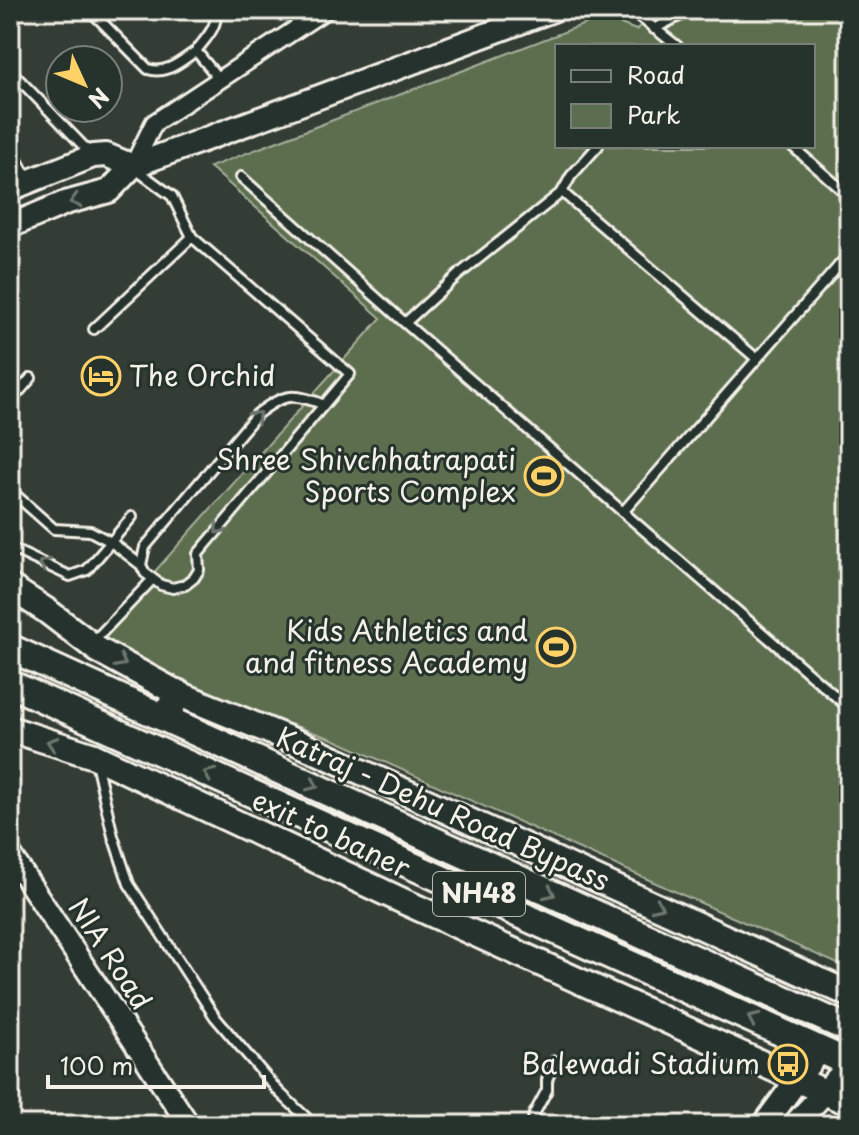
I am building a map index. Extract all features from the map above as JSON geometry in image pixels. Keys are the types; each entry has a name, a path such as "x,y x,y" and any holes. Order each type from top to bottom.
{"highway":[{"name":"Katraj - Dehu Road Bypass","path":"10,648 849,1029"},
{"name":"NH48","path":"10,684 421,867 849,1064"},
{"path":"166,719 177,693"}],"main road":[{"path":"10,226 65,203 109,191 133,166 553,10"},
{"path":"17,174 106,155 133,166"},
{"path":"10,587 91,644 177,693 296,742 849,994"},
{"name":"exit to baner","path":"10,729 94,756 405,902 849,1103"},
{"path":"94,756 107,729"},
{"path":"700,961 714,932"},
{"path":"764,1125 820,1049"},
{"path":"794,1125 849,1064"}],"street":[{"path":"133,166 154,123 325,10"},
{"name":"NIA Road","path":"10,854 189,1125"}],"lane":[{"path":"90,10 148,69 158,72 196,51 213,29 216,10"},
{"path":"631,10 674,44"},
{"path":"654,29 691,10"},
{"path":"196,51 219,80"},
{"path":"10,70 93,156"},
{"path":"10,147 17,174"},
{"path":"405,323 458,275 562,192 571,176 596,148"},
{"path":"794,148 849,196"},
{"path":"10,490 54,529 90,531 111,542 161,585 173,588 185,585 199,570 198,554 350,374 192,237 172,196 133,166"},
{"path":"241,177 849,708"},
{"path":"562,192 757,359"},
{"path":"94,329 192,237"},
{"path":"623,512 849,254"},
{"path":"10,402 31,378"},
{"path":"141,565 145,547 257,414 289,395 324,405"},
{"path":"10,548 70,576 87,570 132,517"},
{"path":"91,644 153,579"},
{"path":"94,756 113,836 129,884 215,1017 279,1092 314,1125"},
{"path":"532,1125 555,1061"}],"green space":[{"name":"Shree Shivchhatrapati Sports Complex","path":"649,10 849,10 849,969 335,740 145,666 98,635 381,318 210,167 603,17 636,30 649,16"}],"place":[{"name":"The Orchid","path":"101,376"},
{"name":"Shree Shivchhatrapati Sports Complex","path":"544,476"},
{"name":"Kids Athletics and and fitness Academy","path":"556,647"},
{"name":"Balewadi Stadium","path":"788,1064"}]}
